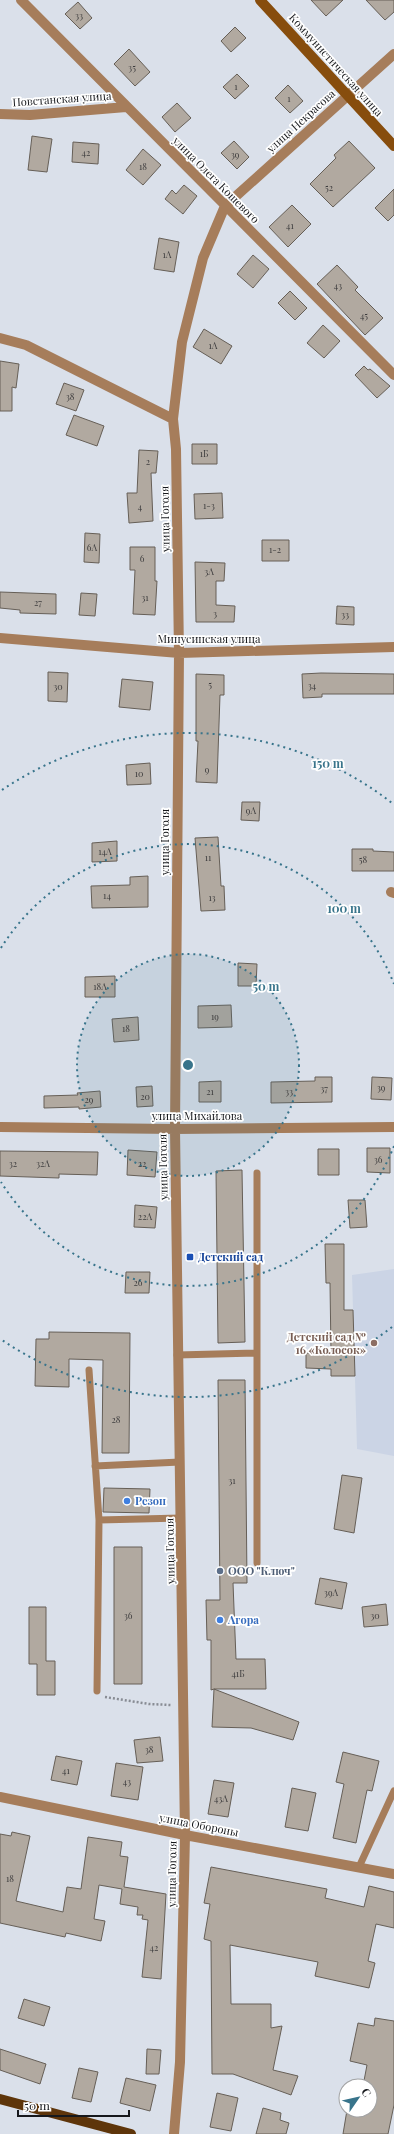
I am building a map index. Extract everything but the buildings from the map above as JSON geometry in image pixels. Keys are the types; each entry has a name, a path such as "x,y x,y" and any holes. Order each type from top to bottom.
{"main road":[{"path":"0,2099 130,2134"}],"street":[{"name":"улица Олега Кошевого","path":"22,0 126,107 394,375"},
{"name":"Коммунистическая улица","path":"260,0 394,146"},
{"name":"улица Некрасова","path":"225,206 394,54"},
{"name":"Повстанская улица","path":"0,114 30,115 126,107"},
{"name":"улица Гоголя","path":"174,2134 180,2062 185,1835 181,1518 177,1356 175,1129 178,653 176,449 173,419 182,342 203,258 225,206"},
{"path":"0,338 26,346 173,419"},
{"name":"Минусинская улица","path":"0,638 178,653 394,647"},
{"name":"улица Михайлова","path":"0,1127 175,1129 394,1127"},
{"name":"улица Обороны","path":"0,1797 185,1835 394,1874"}],"lane":[{"path":"257,1173 258,1563"},
{"path":"177,1356 257,1353"},
{"path":"89,1370 99,1520 97,1692"},
{"path":"95,1466 180,1462"},
{"path":"99,1520 181,1518"},
{"path":"359,1867 394,1791"}],"path":[{"path":"97,1692 105,1697 149,1704 184,1706"}],"shaded area":[{"name":"Детский сад № 16 «Колосок»","path":"394,1269 394,1456 357,1449 352,1275"}],"place":[{"name":"Детский сад","path":"190,1257"},
{"name":"Детский сад № 16 «Колосок»","path":"374,1343"},
{"name":"Резон","path":"127,1501"},
{"name":"ООО \"Ключ\"","path":"220,1571"},
{"name":"Агора","path":"220,1620"}]}
